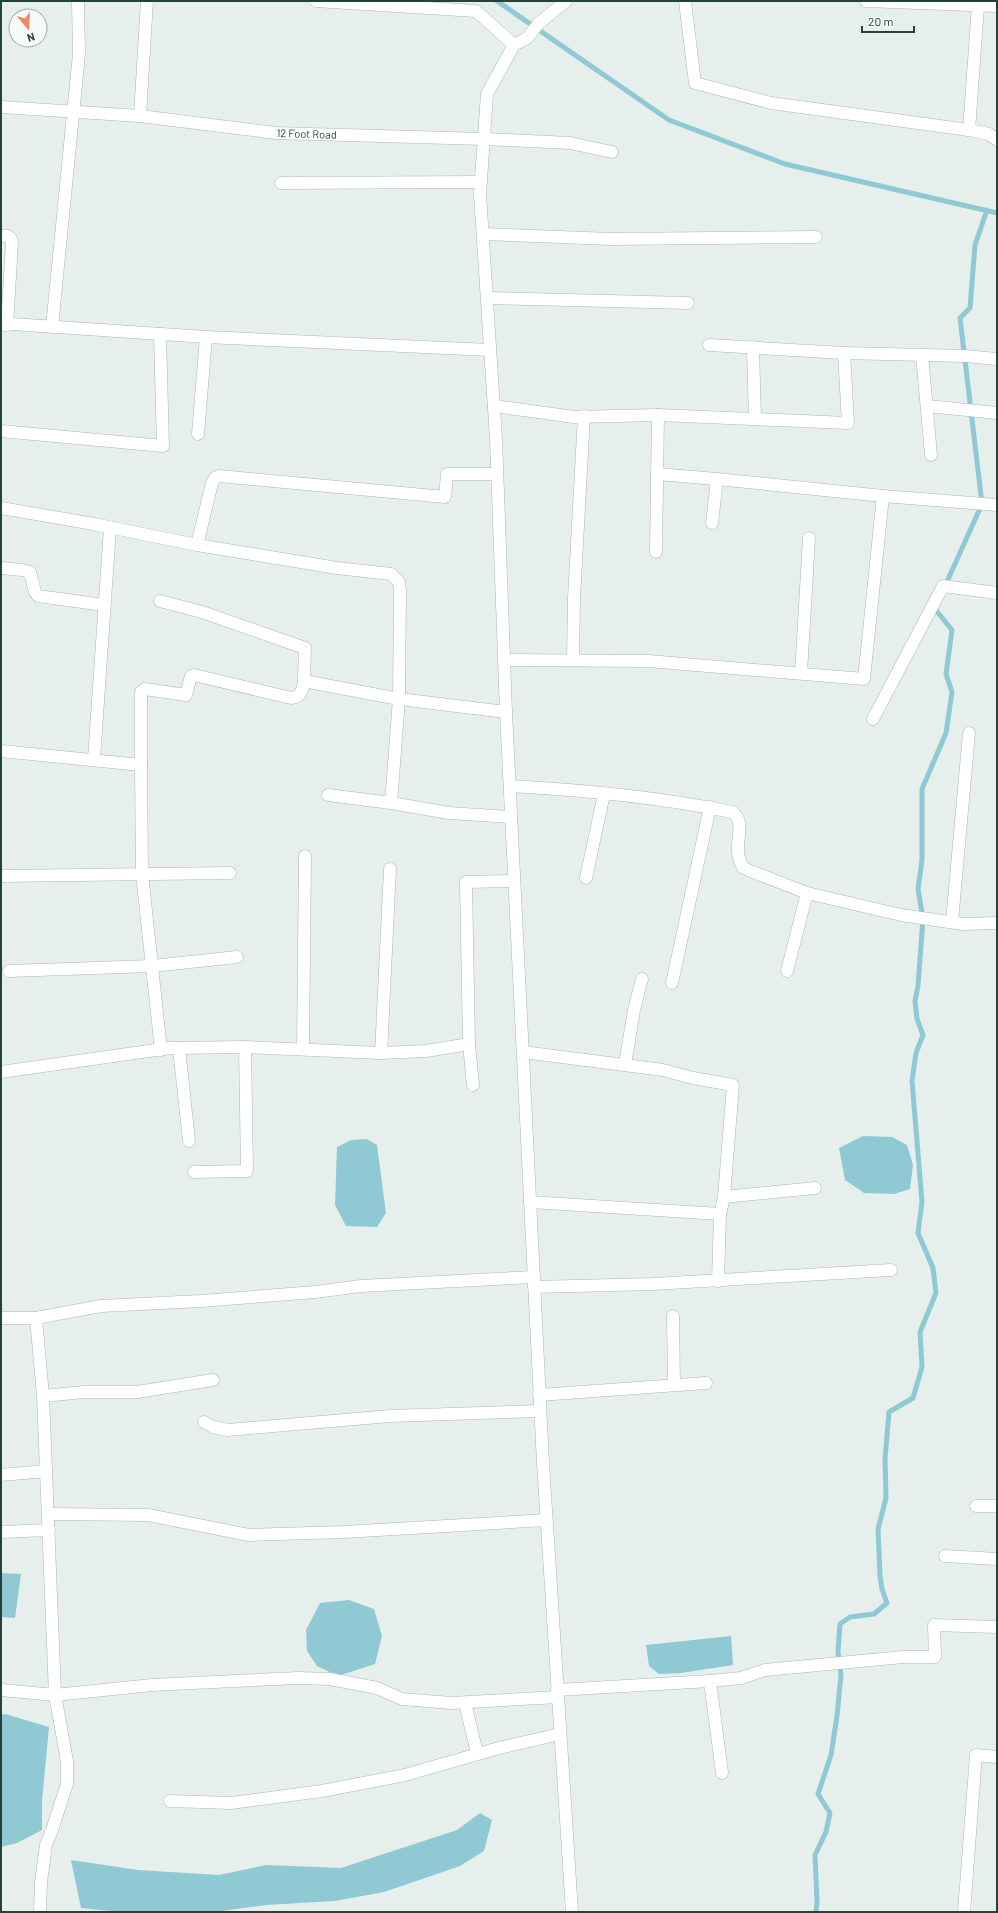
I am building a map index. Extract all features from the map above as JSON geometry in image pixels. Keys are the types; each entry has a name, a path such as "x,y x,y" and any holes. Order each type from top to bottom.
{"street":[{"path":"52,327 79,54 78,1"},
{"path":"140,116 147,1"},
{"path":"322,1 476,11 514,45"},
{"path":"566,1 539,23 527,38 514,45 487,94 481,182 494,406 506,712 540,1411 572,1912"},
{"path":"685,1 694,83 771,103 969,130 989,134 997,140"},
{"path":"866,1 997,6"},
{"path":"969,130 978,6"},
{"name":"12 Foot Road","path":"1,108 140,116 276,133 570,143 612,152"},
{"path":"281,183 481,182"},
{"path":"483,234 611,240 816,237"},
{"path":"1,236 8,236 12,239 4,325 206,337 490,350"},
{"path":"487,298 688,303"},
{"path":"1,431 163,446 160,334"},
{"path":"198,434 206,337"},
{"path":"709,345 844,353 965,356 997,359"},
{"path":"753,347 755,420"},
{"path":"494,406 574,416 658,415 848,423 844,353"},
{"path":"922,355 931,455"},
{"path":"927,406 997,413"},
{"path":"656,552 658,415"},
{"path":"572,660 584,416"},
{"path":"197,545 212,483 215,478 219,476 445,497 447,474 497,474"},
{"path":"657,474 883,496 997,505"},
{"path":"712,523 717,479"},
{"path":"504,660 648,661 864,679 883,496"},
{"path":"1,508 197,545 337,568 391,574 399,582 400,592 399,699 391,803"},
{"path":"94,760 110,528"},
{"path":"801,673 809,538"},
{"path":"1,568 30,572 35,592 38,596 104,605"},
{"path":"873,719 943,586 997,593"},
{"path":"160,601 202,612 305,648 304,681 301,694 297,697 291,698 196,674 192,676 186,695 142,690 140,696 142,874 162,1050"},
{"path":"304,681 399,699 506,712"},
{"path":"952,922 969,733"},
{"path":"1,751 141,765"},
{"path":"510,786 604,794 732,812 738,816 740,822 738,850 743,868 807,894 901,915 964,924 997,923"},
{"path":"586,878 604,794"},
{"path":"328,795 391,803 449,813 511,817"},
{"path":"672,983 710,808"},
{"path":"303,1049 305,856"},
{"path":"381,1053 390,869"},
{"path":"1,876 230,873"},
{"path":"473,1085 469,1044 466,882 514,880"},
{"path":"787,971 807,894"},
{"path":"9,971 152,966 237,958"},
{"path":"625,1065 634,1010 642,979"},
{"path":"1,1072 179,1048 245,1047 381,1053 426,1051 469,1044"},
{"path":"194,1172 247,1171 245,1047"},
{"path":"179,1048 189,1141"},
{"path":"523,1052 663,1070 693,1078 733,1085 724,1197 720,1214 718,1281"},
{"path":"724,1197 815,1188"},
{"path":"530,1202 720,1214"},
{"path":"1,1318 36,1318 101,1306 200,1301 315,1292 361,1286 534,1282 718,1281 891,1270"},
{"path":"673,1316 674,1385"},
{"path":"36,1318 43,1396 55,1695 67,1761 67,1784 46,1845 41,1882 40,1912"},
{"path":"43,1396 84,1392 137,1392 213,1380"},
{"path":"540,1395 706,1383"},
{"path":"204,1422 213,1427 228,1430 390,1416 540,1411"},
{"path":"1,1475 46,1471"},
{"path":"976,1506 997,1506"},
{"path":"48,1514 148,1515 249,1535 344,1532 546,1520"},
{"path":"1,1532 49,1530"},
{"path":"944,1556 997,1559"},
{"path":"1,1690 55,1695 152,1685 298,1678 330,1679 377,1688 402,1699 451,1704 741,1678 765,1670 903,1657 934,1657 934,1625 997,1627"},
{"path":"710,1681 722,1773"},
{"path":"464,1703 477,1753"},
{"path":"170,1801 231,1803 322,1791 404,1775 477,1753 560,1734"},
{"path":"964,1912 976,1756 997,1757"}],"water":[{"path":"863,1136 892,1137 907,1145 913,1165 910,1189 894,1194 864,1193 845,1180 839,1148"},
{"path":"367,1139 377,1145 386,1213 377,1227 346,1226 335,1205 337,1147 351,1140"},
{"path":"1,1573 21,1574 15,1618 1,1617"},
{"path":"349,1600 374,1609 382,1636 375,1664 338,1676 317,1666 307,1651 306,1630 320,1603"},
{"path":"731,1636 733,1665 681,1673 659,1674 649,1666 646,1645"},
{"path":"5,1714 49,1727 42,1801 42,1830 17,1843 1,1847 1,1715"},
{"path":"480,1813 492,1820 484,1851 460,1866 384,1892 335,1901 266,1905 215,1912 121,1912 81,1908 71,1860 138,1870 219,1875 266,1865 341,1868 457,1830"}],"waterway":[{"path":"497,1 669,120 785,164 997,213"},
{"path":"945,586 982,504 960,318 970,308 975,245 987,210"},
{"path":"816,1912 815,1855 826,1832 830,1813 818,1794 831,1755 837,1716 841,1675 838,1652 840,1624 850,1617 874,1614 887,1603 882,1589 880,1576 878,1529 886,1498 885,1459 889,1412 913,1398 922,1367 920,1332 936,1293 933,1268 918,1233 922,1202 912,1081 916,1053 923,1035 917,1019 915,1001 918,986 923,919 918,889 922,860 922,789 946,733 952,692 946,674 952,630 935,609 937,605"}]}
